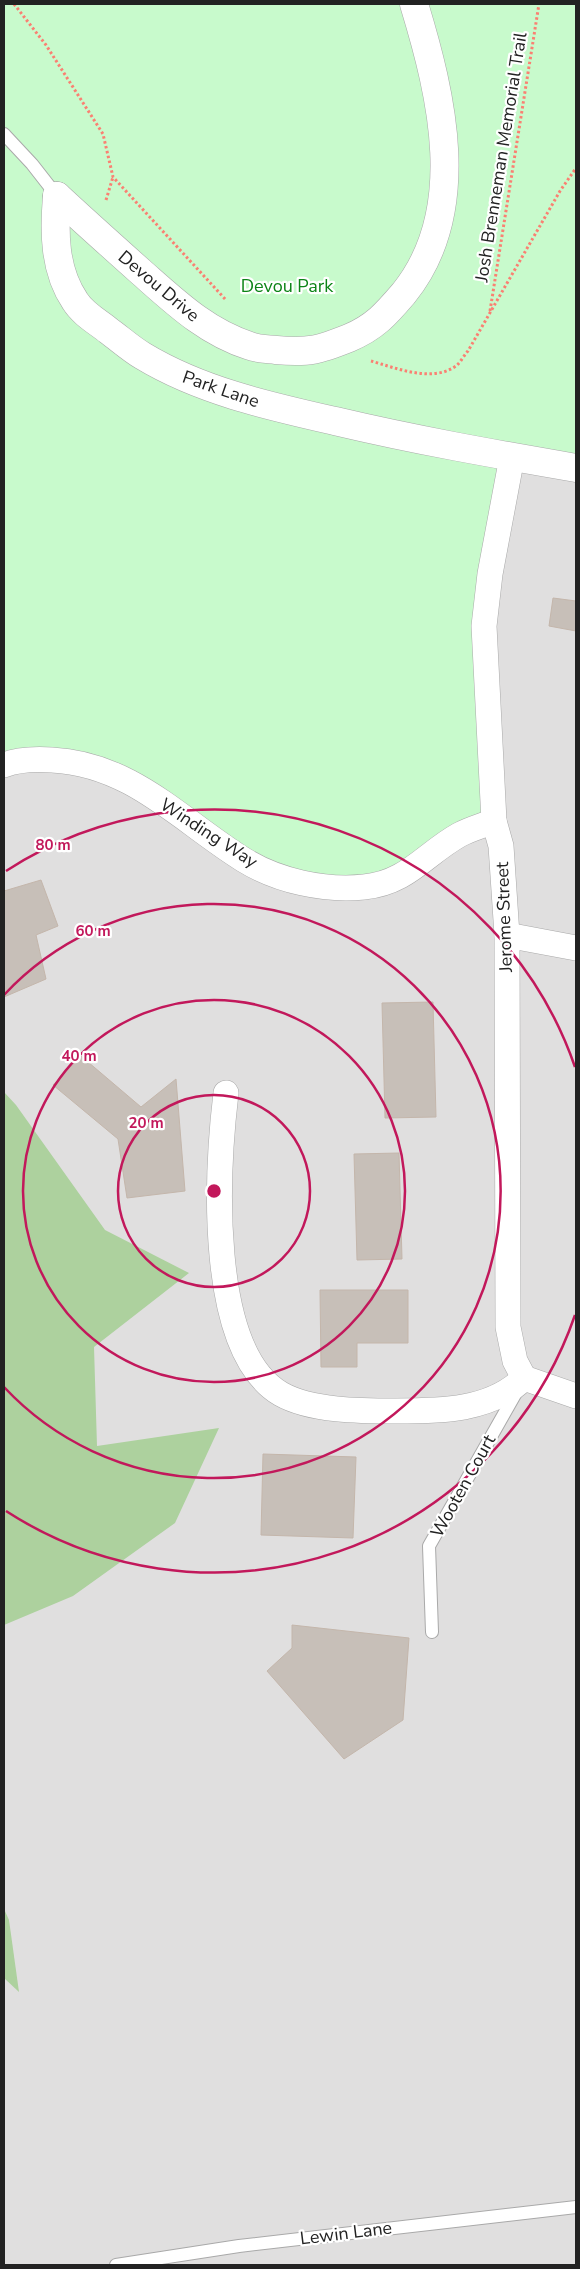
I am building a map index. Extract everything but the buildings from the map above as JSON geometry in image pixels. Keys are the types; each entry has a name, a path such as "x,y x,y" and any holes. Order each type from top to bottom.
{"street":[{"name":"Devou Drive","path":"58,196 189,314 226,337 252,347 304,352 324,348 362,332 383,318 416,278 428,257 442,205 445,136 424,37 414,4"},
{"name":"Park Lane","path":"58,196 55,244 61,269 74,301 84,311 141,355 180,376 211,388 302,414 413,440 576,468"},
{"name":"Jerome Street","path":"512,457 490,574 484,626 494,821 501,846 507,935 508,1327 515,1361 524,1378"},
{"name":"Winding Way","path":"4,764 36,759 73,761 118,776 179,812 244,860 289,880 308,885 364,887 392,880 412,870 458,836 494,821"},
{"path":"507,935 576,948"},
{"path":"226,1093 222,1127 219,1211 228,1307 237,1335 257,1373 279,1393 294,1400 348,1411 436,1411 477,1404 512,1390 524,1378 576,1396"}],"lane":[{"path":"4,134 58,196"},
{"name":"Wooten Court","path":"432,1632 429,1546 524,1378"},
{"name":"Lewin Lane","path":"116,2265 239,2246 576,2207"}],"path":[{"path":"14,4 46,46 103,134 113,177 230,304"},
{"name":"Josh Brenneman Memorial Trail","path":"490,314 539,4"},
{"path":"366,360 417,373 444,371 456,365 468,350 490,314 560,191 576,168"},
{"path":"104,204 113,177"}],"shaded area":[{"path":"512,457 576,468 576,2265 4,2265 4,765 484,626"}],"green space":[{"name":"Devou Park","path":"4,4 576,4 576,468 513,457 490,574 494,821 411,871 308,885 118,776 4,765"},
{"path":"4,1092 16,1105 105,1230 189,1273 94,1347 97,1446 219,1428 175,1523 73,1596 4,1625"},
{"path":"4,1909 9,1920 19,1992 4,1978"}]}
